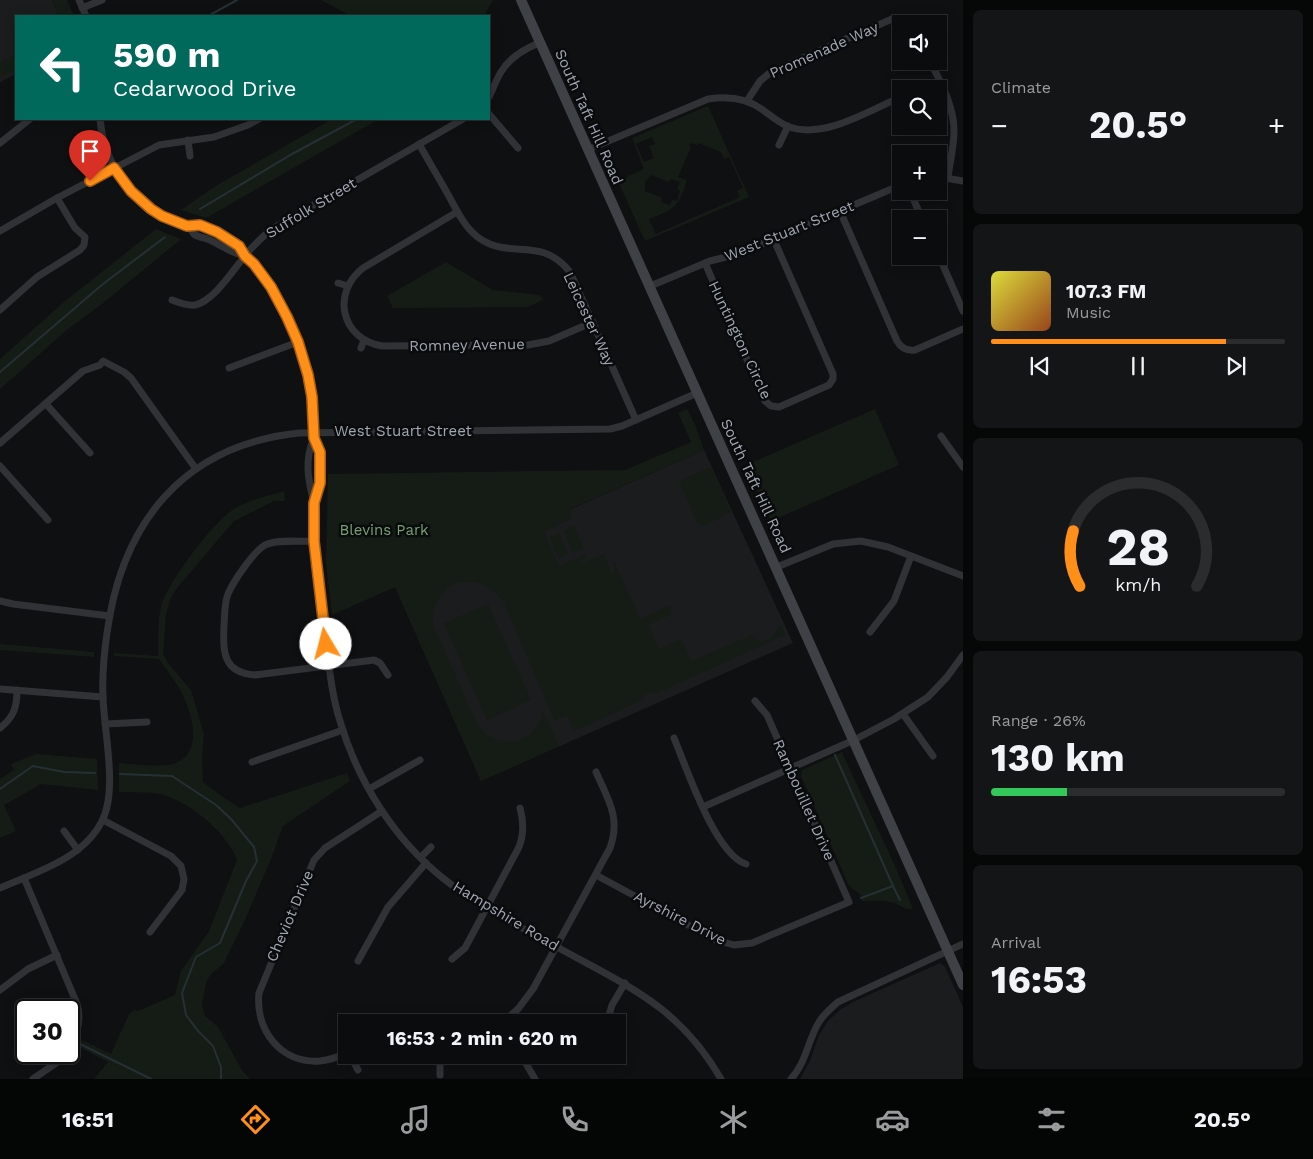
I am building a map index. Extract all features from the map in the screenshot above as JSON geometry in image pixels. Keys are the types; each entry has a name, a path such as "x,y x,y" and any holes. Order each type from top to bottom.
{"main road":[{"name":"South Taft Hill Road","path":"521,0 732,474 777,567 963,985"}],"street":[{"path":"79,0 86,15"},
{"path":"82,8 102,0"},
{"name":"Promenade Way","path":"747,102 760,81 771,72 892,19"},
{"path":"490,95 500,72 509,61 527,48 539,43"},
{"path":"587,150 703,100 727,97 747,102 788,126 803,130 823,129 892,101"},
{"path":"947,101 954,131 948,177 963,181"},
{"path":"490,115 518,148"},
{"path":"0,143 29,120"},
{"name":"Hampshire Road","path":"100,120 103,138 114,168 131,191 151,209 162,216 187,226 195,235 211,240 232,254 245,256 254,264 271,287 298,342 310,388 314,435 320,452 321,475 314,503"},
{"path":"0,231 57,198 159,145 228,133 257,120"},
{"name":"Suffolk Street","path":"172,300 187,305 202,302 214,293 245,256 272,229 461,120"},
{"path":"779,145 788,126"},
{"path":"188,140 190,156"},
{"name":"Leicester Way","path":"419,144 457,212 474,233 491,244 504,248 536,250 546,254 561,263 570,272 636,420"},
{"name":"West Stuart Street","path":"648,286 704,263 738,254 774,240 892,189"},
{"path":"0,310 37,277 80,250 84,245 84,238 74,228 57,198"},
{"path":"840,211 897,341 902,347 906,350 916,350 963,329"},
{"path":"361,348 364,340 354,331 348,321 344,300 348,286 357,273 457,212"},
{"name":"Huntington Circle","path":"704,263 765,401 771,406 779,407 829,385 833,379 833,374 774,240"},
{"path":"943,265 963,311"},
{"path":"338,283 348,286"},
{"name":"Romney Avenue","path":"364,340 382,346 528,345 549,341 593,322"},
{"path":"229,368 298,342"},
{"path":"0,444 83,372 100,365 103,361 118,368 131,378 196,469"},
{"name":"West Stuart Street","path":"0,888 58,862 78,850 94,835 103,820 108,797 108,767 102,698 103,668 110,616 124,562 139,530 160,502 196,469 218,456 244,445 280,435 599,430 622,426 697,393"},
{"path":"46,404 90,453"},
{"name":"Hampshire Road","path":"314,435 308,451 309,484 314,503 314,541 332,690 342,730 355,763 382,811 423,860 444,879 487,907 625,983 674,1018 702,1048 722,1079"},
{"path":"941,436 963,467"},
{"path":"0,466 48,520"},
{"path":"314,541 271,543 256,553 227,597 225,605 224,654 231,666 247,675 374,660 380,663 388,675"},
{"path":"777,567 833,544 846,542 874,543 963,576"},
{"path":"870,632 894,601 911,556"},
{"path":"0,601 110,616"},
{"path":"703,807 854,740 904,714 928,697 960,665 963,655"},
{"path":"0,689 102,698"},
{"path":"0,728 14,713 17,690"},
{"name":"Rambouillet Drive","path":"755,701 767,715 848,902"},
{"path":"904,714 933,756"},
{"path":"105,724 147,722"},
{"path":"252,762 342,730"},
{"path":"674,738 713,830 723,846 739,862 746,864"},
{"path":"369,789 420,760"},
{"path":"511,1014 526,999 557,947 614,839 615,822 612,808 596,772"},
{"path":"452,959 465,948 522,839 524,824 520,808"},
{"name":"Cheviot Drive","path":"338,1057 319,1061 292,1056 276,1045 269,1038 262,1025 258,1003 261,984 314,860 325,848 382,811"},
{"path":"103,820 171,856 181,866 184,879 182,890 150,932"},
{"path":"64,831 78,850"},
{"path":"358,961 385,912 431,846"},
{"name":"Ayrshire Drive","path":"596,875 716,940 734,945 760,941 848,902"},
{"path":"24,878 74,999"},
{"path":"791,1079 800,1067 819,1022 828,1010 838,1002 963,944"},
{"path":"0,990 24,972 57,955"},
{"path":"609,1014 612,1005 625,983"},
{"path":"33,1079 55,1064"},
{"path":"355,1064 358,1070"},
{"path":"440,1064 440,1075"},
{"path":"526,1064 535,1079"}],"shaded area":[{"path":"0,0 52,0 59,15 15,15 15,74 0,82"},
{"path":"704,450 793,643 481,781 395,587"},
{"path":"940,963 945,967 963,1007 963,1079 800,1079 810,1061 819,1035 828,1021 840,1010 853,1002"}],"green space":[{"path":"52,0 67,0 74,15 59,15"},
{"path":"321,0 493,0 485,15 349,15"},
{"path":"15,55 15,70 0,77 0,62"},
{"path":"708,106 749,197 645,241 618,181 644,169 632,138","holes":["652,137 655,144 649,146 654,158 644,162 636,144","690,143 697,145 698,143 721,152 724,159 729,157 743,188 737,191 740,197 656,234 649,219 669,210 680,198 685,188 686,180 678,177 691,147 689,146","651,175 669,182 671,179 680,182 677,189 680,191 677,201 672,200 670,205 661,202 662,198 645,191 645,182"]},
{"path":"330,120 377,120 206,218 181,210 214,187"},
{"path":"156,229 181,239 102,304 68,329 0,389 0,359 64,302"},
{"path":"446,262 493,290 540,295 543,300 528,307 393,308 387,296"},
{"name":"Blevins Park","path":"687,409 704,450 570,509 571,519 544,532 559,566 586,554 587,558 581,560 582,563 604,554 612,574 615,573 613,564 615,563 640,619 668,606 672,614 648,625 659,649 681,639 692,661 752,635 760,641 769,639 774,636 777,628 781,626 785,635 655,694 653,691 643,696 644,699 574,730 567,715 555,721 506,606 499,596 488,587 476,583 465,582 454,585 445,591 438,600 434,611 433,625 476,722 484,732 493,738 514,742 532,733 539,723 543,711 559,746 481,781 395,587 332,615 326,562 328,474 625,470 691,442 678,413"},
{"path":"875,409 899,465 771,521 746,465"},
{"path":"712,468 731,512 704,526 698,524 679,481"},
{"path":"284,491 285,501 274,501 234,521 177,588 170,600 166,615 163,654 168,663 191,690 204,734 203,782 240,808 347,773 350,781 283,826 244,922 224,963 210,975 206,983 202,1005 205,1016 218,1027 242,1070 250,1079 94,1079 108,1062 80,1048 82,1040 111,1054 129,1014 134,1010 138,1011 175,995 181,971 209,931 237,860 224,838 204,817 192,809 167,796 155,793 119,792 119,763 157,765 176,763 185,757 190,749 193,739 193,728 184,696 159,659 114,656 114,653 158,656 161,607 172,583 203,539 215,526 234,509"},
{"path":"574,526 583,547 573,552 564,531"},
{"path":"559,533 568,554 558,558 549,537"},
{"path":"488,604 531,700 487,720 444,623"},
{"path":"0,644 94,652 94,657 0,650"},
{"path":"842,752 913,909 907,909 887,901 862,901 860,894 849,886 801,776 802,770"},
{"path":"36,754 97,759 98,790 41,784 4,805 16,831 0,838 0,779 14,770 11,764"}],"waterway":[{"path":"210,15 237,0"},
{"path":"200,209 292,154 355,120"},
{"path":"0,372 103,284 165,237"},
{"path":"835,755 893,886"},
{"path":"0,789 33,766 64,772 95,773"},
{"path":"120,774 172,776 216,805 231,819 254,847 257,861 246,881 220,943 196,957 182,993 186,1015 213,1046 221,1067 221,1079"},
{"path":"861,898 893,886 900,900"},
{"path":"80,1044 151,1079"}],"route":[{"path":"90,181 114,168 140,200 162,216 187,226 200,225 230,239 239,246 245,256 262,274 278,299 298,342 304,360 312,397 314,438 320,452 321,475 314,503 314,541 326,644"}]}
